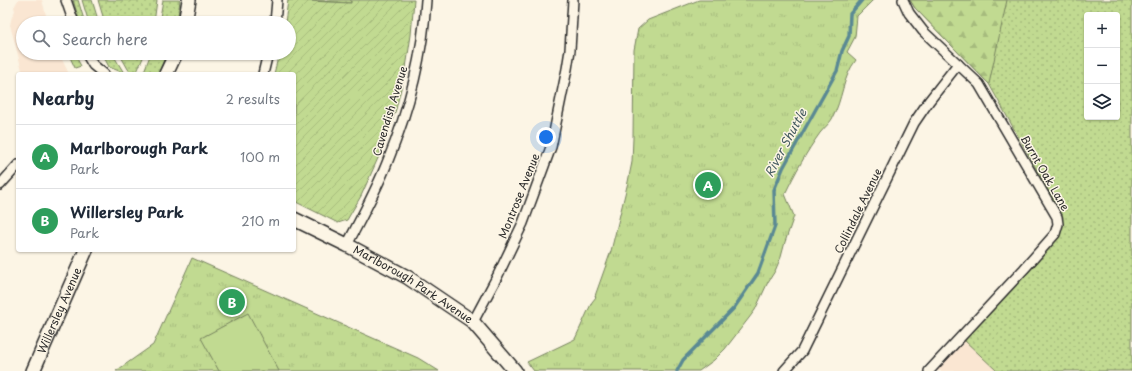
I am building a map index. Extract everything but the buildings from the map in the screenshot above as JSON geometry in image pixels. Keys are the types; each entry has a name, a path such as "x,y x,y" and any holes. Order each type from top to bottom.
{"street":[{"path":"66,0 72,16"},
{"path":"186,16 189,0"},
{"path":"276,16 277,0"},
{"name":"Cavendish Avenue","path":"347,245 372,198 403,120 418,63 426,0"},
{"name":"Montrose Avenue","path":"473,322 523,223 550,147 570,50 573,0"},
{"name":"Burnt Oak Lane","path":"903,0 909,13 923,30 977,81 984,91 1057,217 1058,224 1056,234 928,371"},
{"path":"90,60 93,65 102,72"},
{"path":"167,72 173,60"},
{"path":"263,72 266,60"},
{"name":"Collindale Avenue","path":"784,371 802,351 914,123 958,64"},
{"path":"0,185 16,167"},
{"name":"Marlborough Park Avenue","path":"296,220 407,277 473,322 515,371"},
{"name":"Willersley Avenue","path":"33,371 85,252"}],"shaded area":[{"path":"18,0 42,0 46,16 16,16 16,48 10,25 15,11 14,7"},
{"path":"19,60 62,60 68,72 22,72"},
{"path":"964,340 997,371 935,371"}],"green space":[{"path":"73,0 78,0 83,16 78,16"},
{"path":"82,0 92,0 97,16 87,16"},
{"path":"98,0 157,0 155,16 103,16"},
{"path":"163,0 180,0 178,16 160,16"},
{"path":"288,0 351,3 351,0 414,0 406,68 396,109 379,156 361,196 347,220 338,223 296,202 296,72 274,72 277,60 296,60 296,16 286,16"},
{"path":"302,0 351,0 351,3"},
{"path":"699,0 873,0 857,16 855,37 847,52 856,60 845,81 836,111 831,121 820,133 806,155 785,194 794,216 775,271 768,282 755,310 749,318 725,349 714,360 699,371 534,371 527,362 575,339 592,302 596,297 595,296 611,251 632,162 634,50 638,29 648,20"},
{"path":"910,0 1132,0 1132,371 997,371 964,340 1061,232 1063,217 989,84 915,8"},
{"path":"910,0 1007,0 989,84 915,8"},
{"path":"71,60 78,60 81,66 75,68"},
{"path":"106,60 116,60 123,72 122,72 109,67"},
{"path":"123,60 142,60 137,72 130,72"},
{"path":"148,60 164,60 159,72 144,72"},
{"path":"192,258 418,358 439,371 116,371 153,345"},
{"path":"248,313 279,371 219,371 201,338"}],"waterway":[{"name":"River Shuttle","path":"677,371 683,360 734,308 758,273 775,226 774,190 783,168 837,71 842,51 849,36 850,14 862,0"}],"place":[{"name":"Marlborough Park","path":"708,185"},
{"name":"Willersley Park","path":"232,302"}]}
